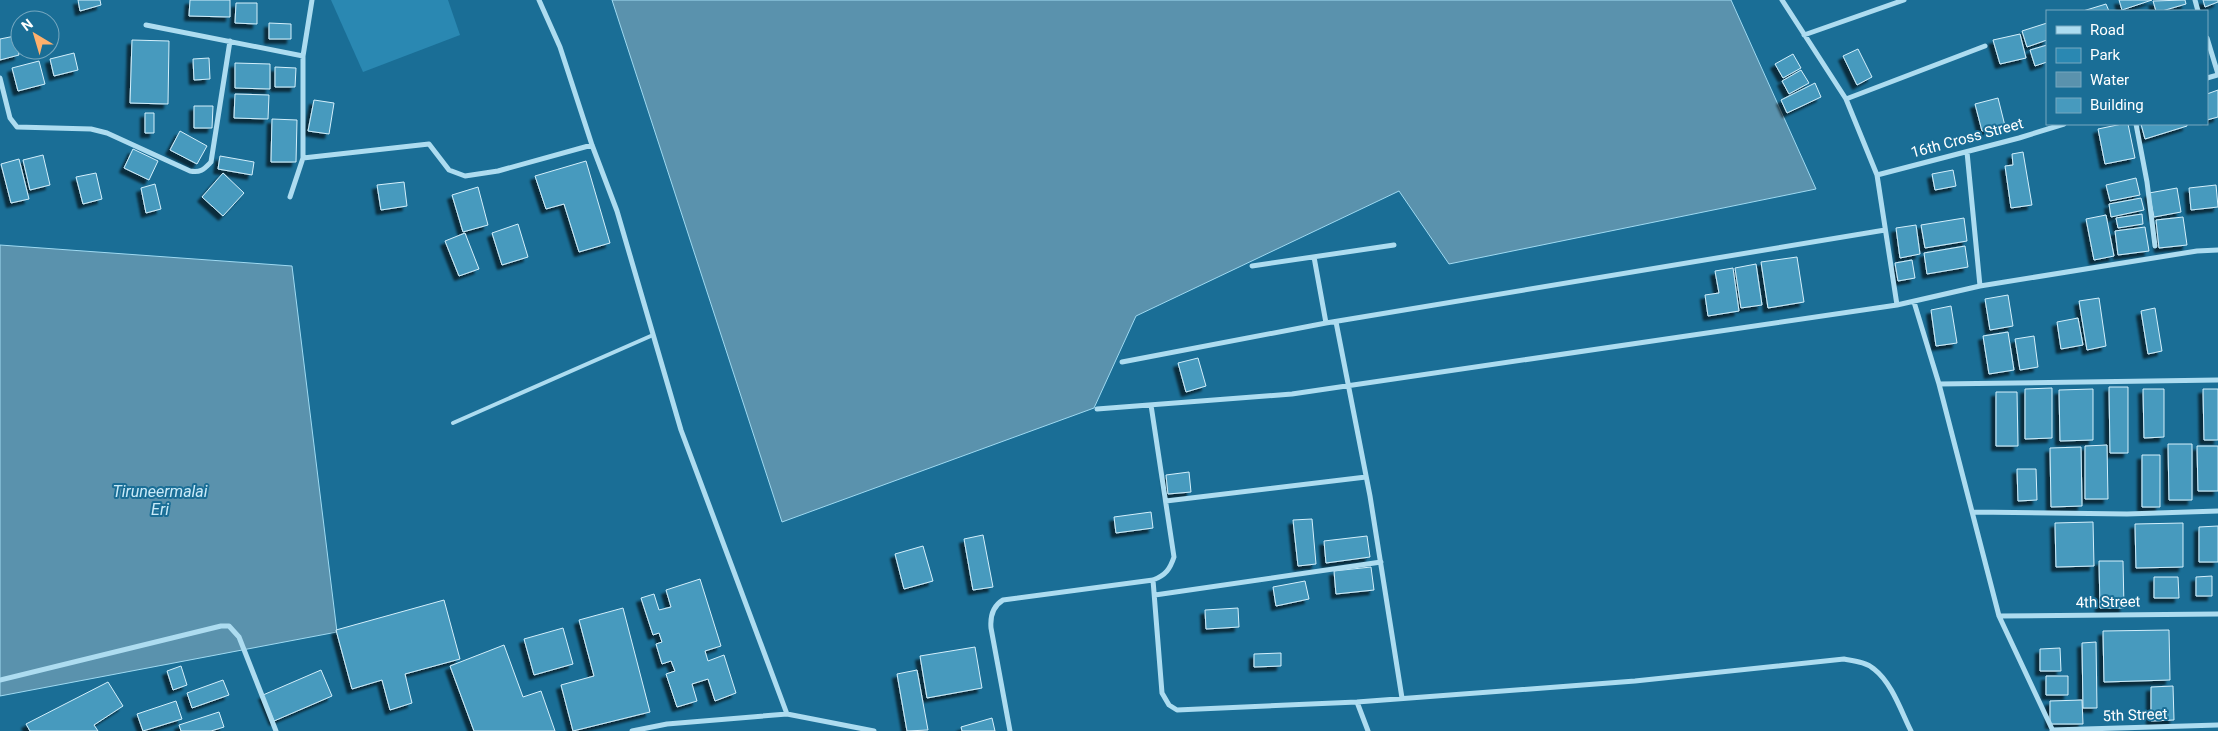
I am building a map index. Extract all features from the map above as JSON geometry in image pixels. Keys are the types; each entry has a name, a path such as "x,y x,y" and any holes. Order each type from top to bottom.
{"street":[{"path":"290,197 303,158 303,56 312,0"},
{"path":"539,0 560,47 592,145 617,211 681,430 787,714"},
{"path":"1782,0 1846,99 1877,175 1897,305"},
{"path":"1804,35 1904,0"},
{"path":"146,25 303,56"},
{"path":"0,78 10,118 17,127 91,129 107,133 190,171 198,172 211,162 230,41"},
{"path":"2208,41 2218,75"},
{"path":"1846,99 1985,46"},
{"name":"16th Cross Street","path":"1877,175 2061,125"},
{"path":"2136,125 2147,182 2155,246"},
{"path":"303,158 429,144 449,170 465,176 498,171 592,145"},
{"path":"1967,152 1980,286"},
{"path":"1122,362 1326,323 1885,230"},
{"path":"1252,266 1394,244"},
{"path":"1097,409 1292,394 1349,386 1897,305 1980,286 2197,251 2218,250"},
{"path":"1314,257 1326,323"},
{"path":"1914,302 1939,384 1999,616 2053,730"},
{"path":"1336,322 1381,562 1402,698"},
{"path":"1939,384 2218,380"},
{"path":"1010,731 991,628 990,617 998,603 1003,600 1153,580 1163,576 1170,568 1174,556 1151,405"},
{"path":"1166,501 1366,477"},
{"path":"1973,512 2127,514 2218,511"},
{"path":"1154,595 1381,562"},
{"path":"1153,580 1162,693 1169,705 1177,710 1357,702 1635,681 1844,659 1860,662 1874,668 1887,684 1911,731"},
{"name":"4th Street","path":"1999,616 2218,614"},
{"path":"0,680 221,626 229,626 239,637 276,731"},
{"path":"1357,702 1368,731"},
{"path":"632,731 667,724 787,714 874,731"},
{"name":"5th Street","path":"2053,730 2218,725"}],"lane":[{"path":"453,424 653,335"}],"green space":[{"path":"331,0 448,0 460,35 363,72"}],"water":[{"path":"612,0 1731,0 1816,189 1449,264 1399,191 1136,316 1094,408 782,522"},
{"name":"Tiruneermalai Eri","path":"0,245 292,266 337,632 0,696"}],"building":[{"path":"78,0 100,0 101,5 80,11"},
{"path":"190,0 230,0 230,17 189,16"},
{"path":"2119,0 2152,0 2122,10"},
{"path":"2185,0 2186,4 2165,10 2156,10 2153,1"},
{"path":"2203,0 2218,0 2218,2 2205,7"},
{"path":"236,3 257,3 257,24 235,23"},
{"path":"2106,4 2109,10 2086,10"},
{"path":"269,23 291,24 291,39 269,39"},
{"path":"2046,23 2046,40 2027,47 2022,31"},
{"path":"2020,34 2026,58 2000,64 1993,40"},
{"path":"10,37 10,57 0,60 0,39"},
{"path":"132,40 169,41 168,104 130,103"},
{"path":"2046,45 2046,62 2035,66 2030,50"},
{"path":"1858,49 1872,77 1857,85 1843,56"},
{"path":"74,53 78,70 54,76 50,60 60,60 60,56"},
{"path":"1793,54 1801,68 1783,78 1775,64"},
{"path":"209,58 210,79 194,80 193,59"},
{"path":"39,61 45,84 18,91 12,68"},
{"path":"235,63 270,64 270,89 235,88"},
{"path":"275,67 296,68 295,87 275,87"},
{"path":"1801,70 1809,83 1789,94 1782,81"},
{"path":"1815,83 1821,97 1787,113 1781,100"},
{"path":"2218,90 2218,117 2208,120 2208,94"},
{"path":"235,94 269,95 268,119 234,118"},
{"path":"1998,98 2005,126 1982,131 1975,104"},
{"path":"314,100 334,103 329,134 308,131"},
{"path":"194,106 213,106 212,128 194,128"},
{"path":"145,113 154,113 154,133 145,133"},
{"path":"272,119 297,120 296,162 271,162"},
{"path":"2128,125 2135,158 2105,164 2098,129"},
{"path":"2141,125 2187,125 2187,126 2145,139"},
{"path":"180,131 207,146 197,164 170,150"},
{"path":"133,149 158,161 149,180 124,168"},
{"path":"2023,152 2032,205 2011,208 2005,166 2013,165 2012,154"},
{"path":"43,155 50,185 30,190 23,160"},
{"path":"220,156 254,162 252,175 218,169"},
{"path":"19,159 29,199 11,203 1,164"},
{"path":"586,161 610,243 579,252 564,204 546,209 535,176"},
{"path":"1953,170 1956,186 1935,190 1932,174"},
{"path":"96,173 102,199 83,204 76,177"},
{"path":"223,173 244,193 223,216 202,197"},
{"path":"2136,178 2140,195 2110,201 2106,185"},
{"path":"404,182 407,206 381,210 377,185"},
{"path":"155,184 161,209 146,213 141,188"},
{"path":"2216,185 2218,207 2191,210 2189,188"},
{"path":"478,187 488,225 463,232 452,195"},
{"path":"2177,188 2181,212 2154,217 2149,193"},
{"path":"2141,198 2144,210 2111,217 2109,204"},
{"path":"2142,214 2143,224 2118,228 2116,218"},
{"path":"2106,215 2114,256 2094,260 2086,219"},
{"path":"2183,217 2187,245 2159,248 2156,220"},
{"path":"1964,218 1967,241 1925,248 1921,225"},
{"path":"518,224 528,257 502,265 492,233"},
{"path":"1916,225 1920,254 1900,258 1896,228"},
{"path":"2145,227 2149,251 2118,255 2115,231"},
{"path":"465,233 479,269 459,276 445,241"},
{"path":"1965,246 1968,267 1927,274 1924,253"},
{"path":"1797,257 1804,302 1768,308 1761,262"},
{"path":"1912,260 1915,278 1898,281 1895,263"},
{"path":"1756,264 1762,305 1741,308 1735,268"},
{"path":"1733,268 1739,311 1708,316 1705,295 1719,293 1715,271"},
{"path":"2008,295 2013,326 1990,330 1985,299"},
{"path":"2099,298 2106,346 2087,350 2079,301"},
{"path":"1951,306 1957,343 1936,346 1931,310"},
{"path":"2155,308 2162,351 2148,354 2141,311"},
{"path":"2078,318 2083,345 2061,349 2057,322"},
{"path":"2008,332 2014,370 1989,374 1983,336"},
{"path":"2034,336 2038,367 2020,370 2015,339"},
{"path":"1198,358 1206,386 1186,392 1178,363"},
{"path":"2109,387 2128,387 2128,453 2110,453"},
{"path":"2052,388 2052,438 2025,439 2025,389"},
{"path":"2093,389 2093,440 2060,441 2059,390"},
{"path":"2143,389 2164,389 2164,437 2144,438"},
{"path":"2203,389 2218,389 2218,440 2204,440"},
{"path":"1996,392 2017,392 2018,446 1996,446"},
{"path":"2168,444 2192,444 2192,500 2169,500"},
{"path":"2107,445 2108,499 2085,499 2085,446"},
{"path":"2197,446 2218,446 2218,491 2198,491"},
{"path":"2081,447 2082,506 2051,507 2050,448"},
{"path":"2142,455 2160,455 2160,507 2142,507"},
{"path":"2017,469 2036,469 2037,500 2018,501"},
{"path":"1189,472 1191,492 1168,494 1166,475"},
{"path":"1151,512 1153,528 1116,533 1114,517"},
{"path":"1312,519 1316,564 1298,566 1293,520"},
{"path":"2093,522 2094,566 2056,567 2055,523"},
{"path":"2183,523 2183,567 2136,568 2135,524"},
{"path":"2218,526 2218,562 2199,562 2199,527"},
{"path":"983,535 993,587 973,590 964,539"},
{"path":"1367,536 1370,557 1326,563 1324,541"},
{"path":"923,546 933,581 904,589 895,554"},
{"path":"2099,561 2123,561 2124,608 2100,608"},
{"path":"1371,567 1374,590 1336,594 1334,571"},
{"path":"2212,576 2212,596 2196,596 2196,577"},
{"path":"2154,577 2178,577 2179,598 2154,598"},
{"path":"700,579 721,646 705,651 708,661 724,655 736,693 715,701 708,679 692,684 697,701 677,707 666,674 675,671 671,661 662,664 656,644 662,642 659,633 653,635 641,598 654,594 659,610 671,607 666,590"},
{"path":"1305,581 1309,599 1276,606 1273,587"},
{"path":"444,600 460,659 405,674 412,703 390,710 382,680 352,689 336,630"},
{"path":"623,608 650,712 573,731 561,685 594,676 579,620"},
{"path":"1238,608 1239,627 1206,629 1205,610"},
{"path":"563,628 573,664 534,675 524,639"},
{"path":"2169,630 2170,680 2104,682 2103,631"},
{"path":"2096,642 2097,708 2083,708 2082,643"},
{"path":"504,645 523,697 541,691 555,731 474,731 450,666"},
{"path":"975,647 982,688 927,698 920,656"},
{"path":"2060,648 2061,671 2040,671 2040,649"},
{"path":"1281,653 1281,666 1254,667 1254,654"},
{"path":"181,666 187,685 173,690 167,671"},
{"path":"321,670 332,696 274,721 263,695"},
{"path":"917,670 928,730 907,731 897,674"},
{"path":"2046,676 2068,676 2068,695 2046,695"},
{"path":"223,680 229,695 192,708 187,693"},
{"path":"108,682 123,706 94,725 98,731 30,731 26,724"},
{"path":"2173,686 2174,720 2151,721 2151,687"},
{"path":"2082,700 2083,724 2050,724 2050,701"},
{"path":"176,701 182,719 143,731 137,714"},
{"path":"219,712 224,727 211,731 181,731 179,725"},
{"path":"992,718 995,731 962,731 961,727"}]}
